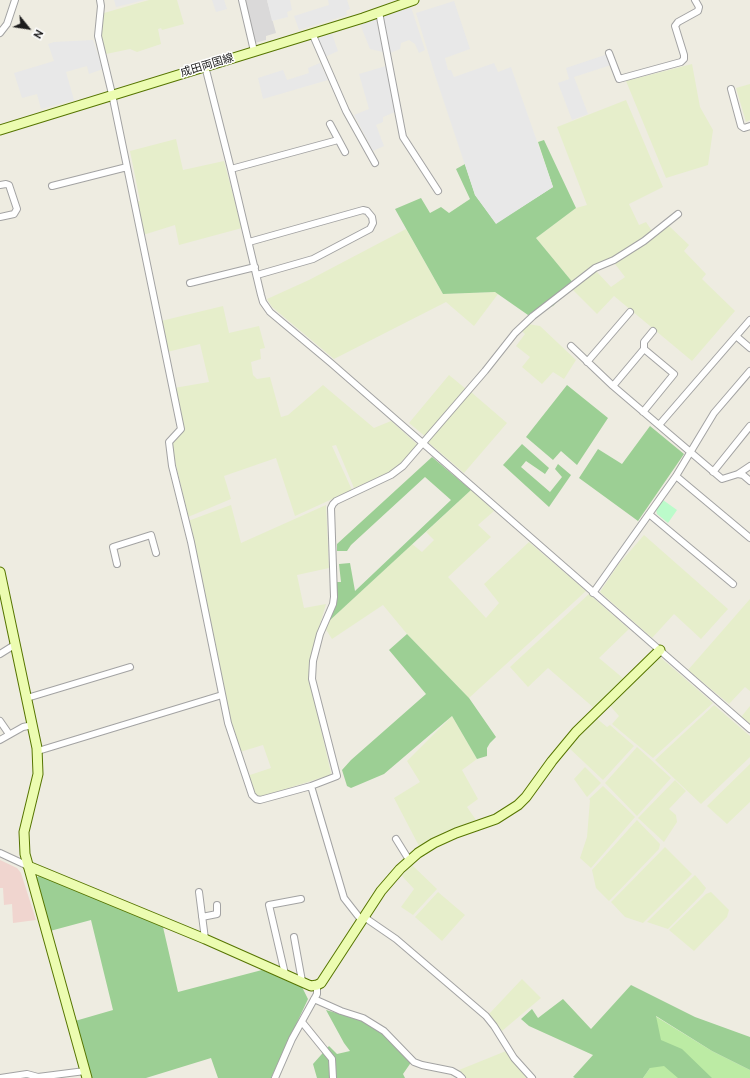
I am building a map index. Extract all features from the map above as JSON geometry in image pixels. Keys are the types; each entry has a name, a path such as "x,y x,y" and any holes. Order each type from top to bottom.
{"street":[{"path":"0,34 6,24 15,0"},
{"path":"100,0 102,6 98,36 112,94 181,429 169,442 172,466 191,542 228,723 254,798 260,800 311,786 337,776 312,679 313,661 316,648 334,597 331,508 336,501 404,466 515,333 533,316 595,268 614,260 644,241 678,214"},
{"path":"242,0 254,51"},
{"name":"成田両国線","path":"0,130 414,0"},
{"path":"610,53 619,79 681,62 684,59 684,55 676,26 678,22 698,11 699,7 695,0"},
{"path":"379,12 403,137 438,190"},
{"path":"312,33 346,111 375,163"},
{"path":"205,66 263,302 276,318 331,363 750,729"},
{"path":"731,89 741,126 744,128 750,126"},
{"path":"330,124 346,152"},
{"path":"231,169 338,140"},
{"path":"52,186 127,167"},
{"path":"0,185 9,185 17,209 14,214 0,217"},
{"path":"249,242 363,210 367,211 372,217 373,223 370,229 313,259 257,274"},
{"path":"190,283 255,267"},
{"path":"587,362 630,312"},
{"path":"660,426 750,320"},
{"path":"613,386 644,349 644,342 653,331"},
{"path":"736,336 750,348"},
{"path":"570,346 613,386 722,480 738,474 750,466"},
{"path":"644,349 674,374 644,412"},
{"path":"594,593 676,476 714,413 750,371"},
{"path":"713,472 750,426"},
{"path":"738,474 743,475 750,481"},
{"path":"676,476 750,538"},
{"path":"649,514 733,584"},
{"path":"117,564 113,547 151,535 156,553"},
{"path":"0,572 2,594 16,644 38,751 38,774 27,818 24,838 25,854 86,1074 38,1077 27,1074 0,1078"},
{"path":"0,654 16,644"},
{"path":"0,853 311,986 317,986 321,983 389,880 408,860 434,843 456,833 496,819 518,805 526,797 565,744 660,650"},
{"path":"27,698 130,667"},
{"path":"38,751 222,695"},
{"path":"0,720 9,734"},
{"path":"0,740 23,726 33,724"},
{"path":"311,786 344,898 363,919 396,939 486,1016 514,1058 532,1078"},
{"path":"396,839 408,860"},
{"path":"199,892 205,940"},
{"path":"285,974 269,905 301,899"},
{"path":"202,917 217,914 217,905"},
{"path":"294,937 302,981"},
{"path":"275,1078 292,1039 317,994 317,986"},
{"path":"314,999 363,1018 384,1031 414,1062 452,1071 462,1078"},
{"path":"302,1022 332,1059 333,1078"}],"shaded area":[{"path":"114,0 144,0 116,7"},
{"path":"212,0 224,0 227,9 216,12"},
{"path":"245,0 267,0 276,33 266,36 266,40 255,43"},
{"path":"267,0 290,0 292,10 287,12 288,17 272,21"},
{"path":"328,0 347,0 350,9 346,11 347,15 299,30 294,16 329,5"},
{"path":"454,1 470,49 445,58 448,70 451,70 454,77 494,63 498,72 511,67 553,187 496,224 475,195 416,13"},
{"path":"411,7 425,50 419,53 415,44 409,40 401,43 400,49 390,53 383,17"},
{"path":"376,19 383,52 370,49 360,24"},
{"path":"332,34 338,51 325,57 317,38"},
{"path":"93,40 103,69 89,74 87,66 66,72 74,100 41,109 37,94 22,98 14,73 54,61 48,44 54,42"},
{"path":"608,54 611,65 574,77 588,114 572,120 558,83 569,79 566,68"},
{"path":"320,63 328,80 263,99 258,78 283,70 287,80 309,73 308,68"},
{"path":"386,66 395,112 383,117 383,122 376,125 384,146 373,151 354,115 369,109 359,74"},
{"path":"0,860 17,868 21,873 36,920 13,923 12,904 4,905 3,888 0,888"}],"green space":[{"path":"149,0 177,0 184,24 162,30 161,28 158,29 161,44 137,52 130,49 106,54 100,35 104,13"},
{"path":"692,64 700,107 713,130 708,165 666,178 626,81"},
{"path":"750,84 750,120 746,122 736,88"},
{"path":"626,100 663,187 629,204 639,225 646,222 652,231 574,284 536,238 576,208 587,205 557,127"},
{"path":"176,139 183,170 224,161 242,228 179,245 175,225 143,235 136,202 140,201 130,151"},
{"path":"544,140 576,208 536,238 574,284 553,306 528,315 495,292 443,294 395,209 421,198 430,213 441,207 449,213 470,199 456,169 465,164 475,195 496,223 553,187 538,142"},
{"path":"668,225 689,245 684,251 706,274 702,279 735,311 692,361 614,296 597,314 573,290 596,271 611,287 625,277 615,264"},
{"path":"406,229 443,294 495,292 498,294 474,326 446,302 334,359 272,307 267,299 309,280"},
{"path":"223,306 229,333 259,326 265,348 260,349 261,359 251,362 253,375 257,379 270,377 281,417 288,415 323,385 374,428 391,421 418,445 403,462 386,474 354,488 336,445 332,446 352,490 295,516 276,458 224,476 231,499 188,517 173,452 173,443 184,431 174,388 209,382 200,344 167,352 161,321"},
{"path":"528,324 540,326 576,360 564,379 553,372 542,384 522,367 530,357 516,346 525,334 522,331"},
{"path":"449,375 466,389 426,437 409,423"},
{"path":"567,385 608,418 577,465 561,451 553,460 526,437"},
{"path":"471,392 507,423 464,473 428,442"},
{"path":"650,426 684,454 638,521 579,478 598,449 622,464"},
{"path":"522,444 549,468 545,474 526,461 521,467 550,492 562,477 555,469 558,464 571,475 549,507 503,465"},
{"path":"432,457 471,490 328,622 336,582 341,582 339,564 350,563 355,591 451,500 425,477 351,545 347,551 337,551 337,544"},
{"path":"471,490 494,511 478,525 491,537 448,577 486,618 499,603 484,584 529,542 586,591 469,698 407,634 383,605 332,639 325,628 328,622 412,544 422,552 434,540 426,532"},
{"path":"663,500 677,510 668,523 657,514 656,509"},
{"path":"231,505 241,543 326,505 329,568 297,575 304,608 326,604 314,645 310,666 310,682 331,773 330,775 260,797 255,796 247,776 271,768 263,745 240,752 227,709 188,521"},
{"path":"644,535 728,609 701,639 674,614 652,638 600,592 618,565"},
{"path":"589,594 629,629 599,658 624,679 594,708 548,668 528,687 510,667"},
{"path":"750,599 750,691 745,687 729,704 688,670"},
{"path":"407,634 469,698 496,737 487,748 487,756 477,759 452,716 384,774 351,788 347,786 342,770 351,760 426,694 389,650"},
{"path":"660,657 713,703 653,758 612,724 619,716 609,703"},
{"path":"714,705 750,736 750,757 701,804 655,760"},
{"path":"750,706 750,724 741,717"},
{"path":"452,716 477,759 462,770 478,799 467,807 476,820 445,832 419,846 394,798 420,782 407,761"},
{"path":"595,717 607,727 610,725 634,746 603,780 568,747"},
{"path":"637,747 671,778 637,816 605,783"},
{"path":"750,764 750,802 727,824 707,806"},
{"path":"585,767 601,783 587,797 574,779"},
{"path":"675,780 686,791 669,809 676,815 677,822 664,842 638,818"},
{"path":"603,786 635,817 591,868 580,858 587,837 589,799"},
{"path":"637,820 660,844 659,849 609,901 596,888 592,870"},
{"path":"665,847 692,874 643,923 625,917 611,902"},
{"path":"412,865 437,889 413,915 401,907 414,889 402,876"},
{"path":"40,875 163,927 178,992 262,970 301,985 308,999 271,1078 218,1078 211,1058 146,1078 92,1078 75,1021 113,1010 91,920 50,931 36,878"},
{"path":"695,875 706,888 668,929 647,922"},
{"path":"438,892 465,915 442,941 415,917"},
{"path":"711,892 729,910 727,917 694,951 669,930 706,894"},
{"path":"522,979 541,998 502,1031 489,1014"},
{"path":"631,985 695,1017 750,1037 750,1070 712,1051 656,1016 661,1040 682,1049 712,1078 678,1078 664,1066 650,1068 643,1078 575,1078 573,1077 593,1055 529,1026 521,1019 532,1009 538,1018 563,999 591,1029"},
{"path":"326,1010 362,1020 383,1031 412,1061 403,1074 405,1078 317,1078 313,1064 329,1046 337,1054 350,1051"},
{"path":"655,1016 712,1051 750,1070 750,1078 643,1078 650,1068"},
{"path":"506,1051 527,1078 466,1078 459,1070"}]}
